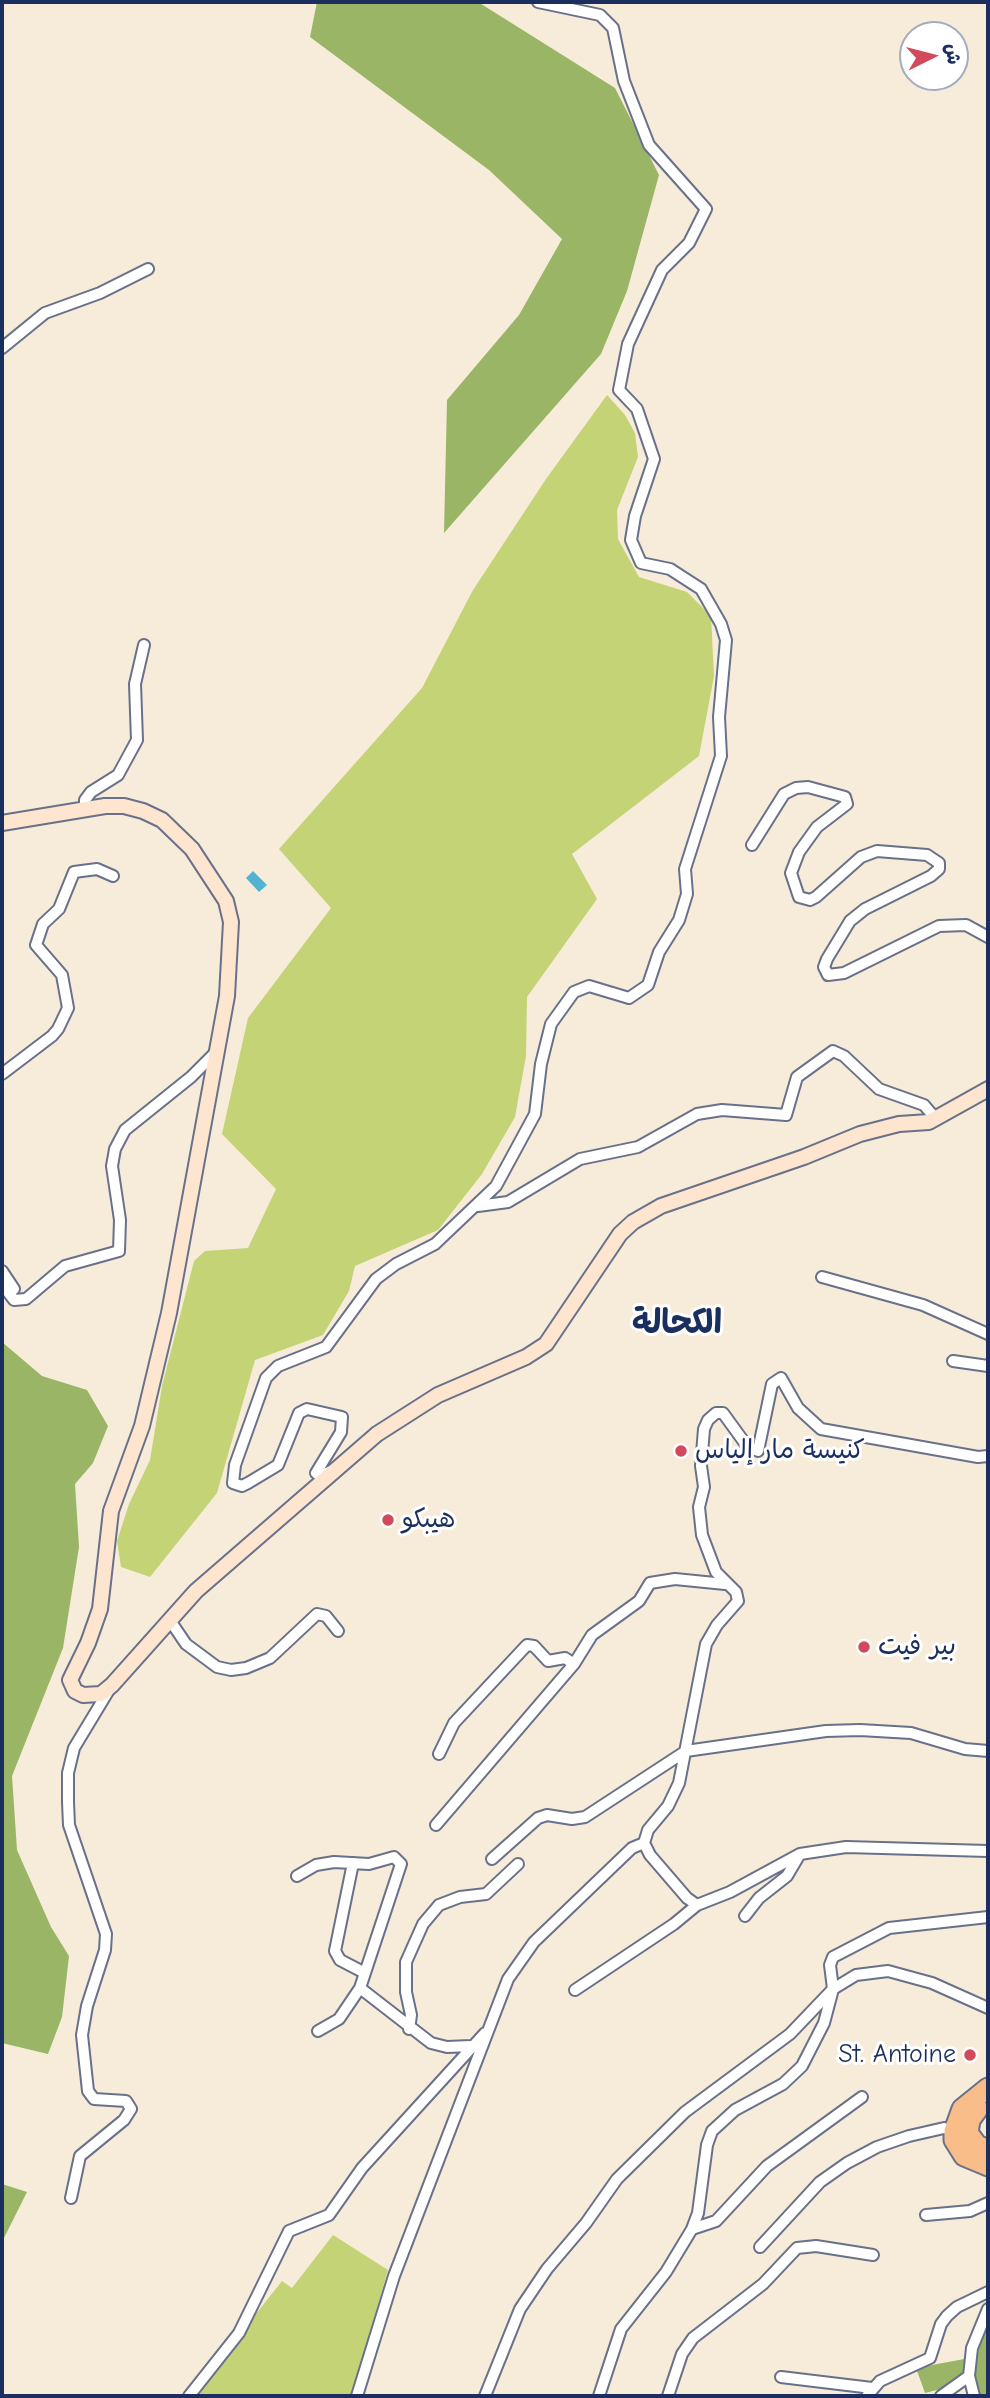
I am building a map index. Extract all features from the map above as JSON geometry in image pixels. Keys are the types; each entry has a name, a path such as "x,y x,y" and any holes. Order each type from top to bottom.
{"highway":[{"path":"988,2088 962,2109 954,2132 954,2140 964,2156 988,2166"},
{"path":"988,2101 970,2120 968,2133 972,2141 988,2150"}],"main road":[{"path":"2,823 85,808 124,806 162,820 192,849 226,901 231,922 227,996 169,1313 142,1426 111,1511 100,1609 89,1643 70,1680 75,1691 83,1695 101,1694 112,1685 196,1591 334,1470 415,1408 461,1383 526,1357 546,1344 620,1234 651,1210 860,1134 936,1119 988,1088"}],"street":[{"path":"334,1470 320,1476 316,1473 344,1426 342,1417 307,1409 299,1413 278,1465 269,1473 242,1486 233,1483 235,1465 266,1378 278,1366 326,1348 376,1279 396,1264 435,1244 478,1206 499,1181 532,1121 546,1035 564,1003 574,992 589,986 620,998 634,997 652,979 659,952 679,920 687,894 685,869 721,757 719,717 726,640 721,624 701,589 670,569 641,563 631,540 635,516 654,459 637,409 619,390 628,344 662,270 689,243 706,209 649,145 624,81 613,28 600,15 538,2"},
{"path":"2,348 46,313 100,293 148,269"},
{"path":"85,808 85,800 91,792 118,775 137,740 135,684 144,645"},
{"path":"752,845 784,794 796,788 808,787 845,797 847,804 817,827 799,852 791,873 799,898 810,900 816,897 861,858 877,851 927,855 939,863 939,869 931,876 865,909 850,921 827,959 824,967 828,975 844,973 939,926 965,925 988,937"},
{"path":"2,1074 52,1036 68,1008 62,975 36,945 43,924 59,909 74,872 97,869 113,876"},
{"path":"2,1284 14,1300 22,1300 65,1266 118,1251 120,1220 112,1166 115,1149 125,1130 191,1077 217,1051"},
{"path":"478,1206 508,1202 580,1159 638,1147 697,1114 722,1110 785,1115 789,1110 797,1077 833,1051 844,1056 858,1073 884,1093 924,1105 936,1119"},
{"path":"2,1271 22,1300"},
{"path":"822,1277 923,1305 988,1334"},
{"path":"953,1361 988,1366"},
{"path":"697,1905 687,1898 650,1855 644,1843 648,1830 667,1806 679,1783 706,1644 717,1625 738,1601 736,1592 726,1584 706,1553 702,1535 699,1507 704,1488 701,1466 704,1429 708,1420 720,1412 747,1446 758,1451 770,1389 777,1378 784,1380 798,1408 821,1429 978,1457 988,1456"},
{"path":"436,1825 574,1664 599,1627 639,1601 650,1583 675,1579 726,1584"},
{"path":"169,1619 186,1644 217,1667 231,1670 246,1668 270,1658 317,1614 326,1616 338,1631"},
{"path":"439,1754 454,1723 527,1644 534,1646 548,1661 565,1658 574,1664"},
{"path":"71,2198 80,2156 124,2120 131,2109 126,2101 94,2099 88,2091 82,2035 87,2006 106,1950 106,1934 69,1825 68,1773 74,1748 112,1685"},
{"path":"492,1859 538,1818 547,1815 572,1819 585,1817 686,1751 826,1731 860,1730 911,1733 965,1749 988,1751"},
{"path":"357,2396 394,2276 508,1979 525,1953 632,1848 644,1843"},
{"path":"575,1990 674,1924 697,1905 730,1892 800,1854 846,1847 988,1851"},
{"path":"745,1916 759,1898 787,1876 800,1854"},
{"path":"297,1876 324,1863 369,1864 394,1857 401,1864 360,1988 339,2019 318,2031"},
{"path":"353,1863 335,1951 340,1961 365,1973"},
{"path":"409,2029 411,2015 406,1992 406,1962 423,1924 439,1905 460,1897 486,1894 518,1864"},
{"path":"598,2396 621,2329 666,2272 692,2228 698,2213 707,2145 712,2131 735,2110 783,2084 802,2066 824,2023 834,1989 830,1965 833,1957 883,1930 988,1917"},
{"path":"485,2396 520,2309 547,2269 586,2223 617,2179 672,2123 780,2043 834,1989 856,1975 888,1971 932,1983 988,2008"},
{"path":"360,1988 409,2029 440,2046 471,2046"},
{"path":"189,2396 239,2333 289,2231 329,2215 362,2168 487,2031"},
{"path":"692,2228 716,2221 767,2166 862,2097"},
{"path":"761,2247 820,2182 847,2163 877,2147 909,2136 944,2128 954,2132"},
{"path":"926,2215 970,2211 988,2203"},
{"path":"668,2396 682,2354 692,2337 763,2284 797,2248 816,2246 873,2255"},
{"path":"781,2378 869,2392 930,2358 941,2324 947,2316 957,2307 988,2292"},
{"path":"974,2396 969,2376 977,2332 988,2309"},
{"path":"941,2396 969,2376"}],"green space":[{"path":"317,2 478,2 615,88 659,175 627,291 601,354 444,533 447,400 519,315 562,239 489,170 310,37"},
{"path":"607,395 625,415 635,433 638,457 617,510 618,539 639,577 687,592 711,616 714,676 699,756 572,854 597,899 527,997 526,1056 515,1117 482,1174 438,1230 355,1266 349,1291 323,1335 255,1360 217,1493 150,1577 121,1567 117,1541 129,1504 150,1460 162,1386 194,1261 205,1251 248,1248 276,1189 222,1134 248,1018 331,908 279,849 422,688 473,590 546,479"},
{"path":"2,1342 42,1376 87,1390 108,1426 93,1463 75,1484 79,1547 63,1648 12,1776 17,1850 51,1927 69,1956 62,2017 48,2054 2,2043"},
{"path":"2,2184 27,2192 2,2242"},
{"path":"333,2235 388,2270 351,2396 191,2396 282,2281 292,2288"},
{"path":"988,2331 988,2396 967,2396 964,2383 925,2393 916,2368 975,2357 981,2332"}],"water":[{"path":"253,871 267,885 259,892 246,878"}],"place":[{"name":"كنيسة مار إلياس","path":"681,1451"},
{"name":"هيبكو","path":"388,1520"},
{"name":"بير فيت","path":"864,1647"},
{"name":"St. Antoine","path":"970,2055"}],"district":[{"name":"الكحالة","path":"677,1324"}]}
